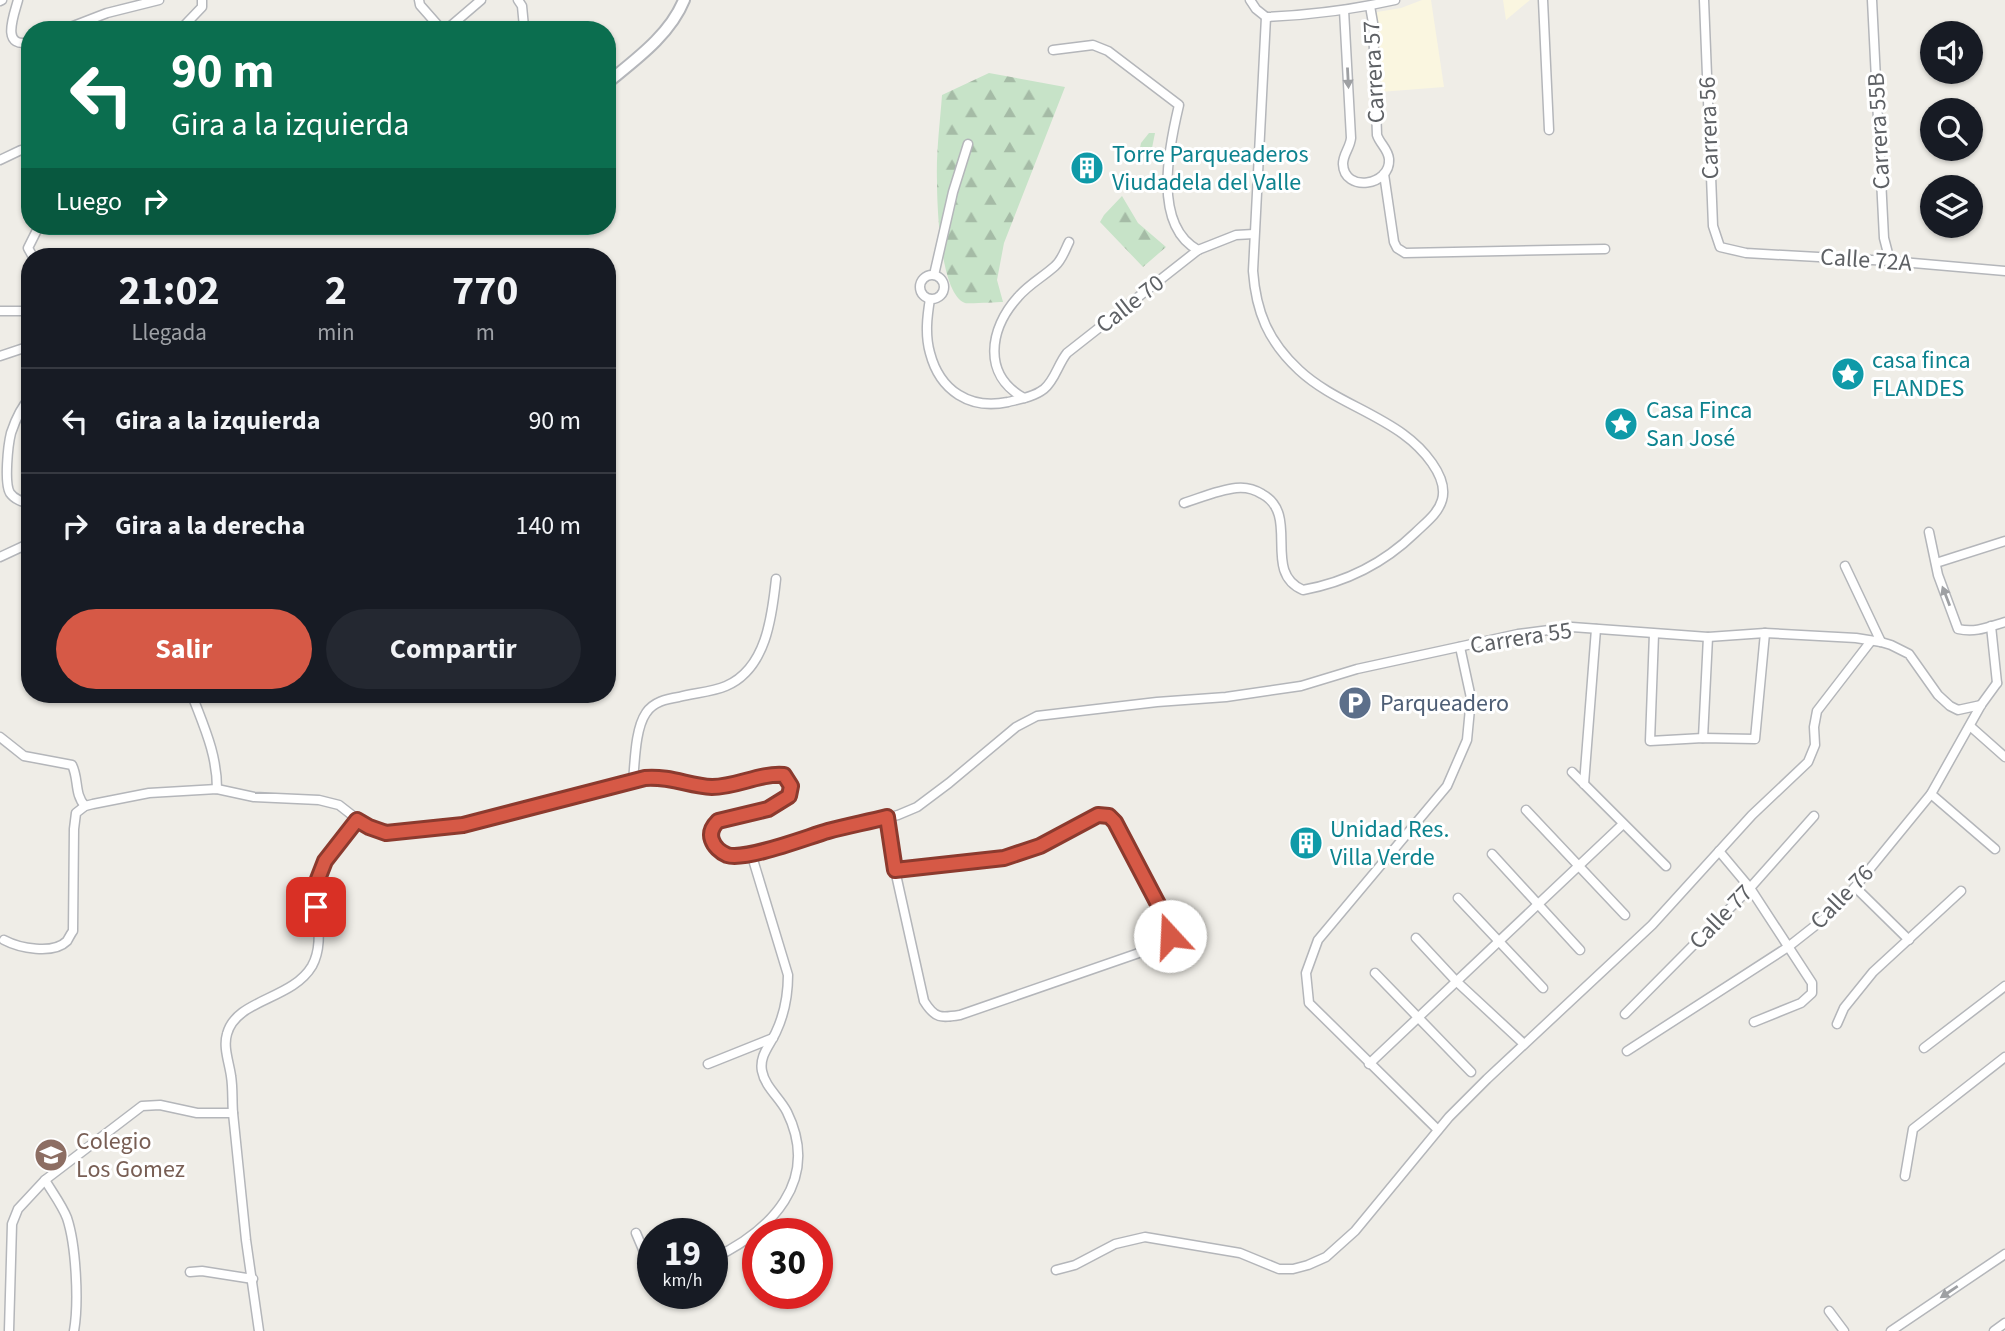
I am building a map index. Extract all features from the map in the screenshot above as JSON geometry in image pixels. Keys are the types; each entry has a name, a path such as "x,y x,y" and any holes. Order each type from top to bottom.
{"street":[{"path":"18,0 8,27 9,34 21,44"},
{"path":"86,21 159,0"},
{"path":"189,21 202,7 202,0"},
{"path":"419,0 420,5 435,21"},
{"path":"455,21 481,0"},
{"path":"518,0 522,6 523,21"},
{"path":"616,75 669,26 684,0"},
{"path":"1250,0 1266,17 1300,16 1395,0"},
{"path":"1543,0 1549,130"},
{"name":"Carrera 56","path":"1704,0 1713,226 1720,247 1728,249"},
{"name":"Carrera 55B","path":"1872,0 1884,238 1890,261"},
{"name":"Carrera 57","path":"1344,10 1351,138 1344,158 1344,168 1349,177 1358,183 1372,182 1388,169 1389,160 1387,150 1377,135 1370,6"},
{"path":"1184,503 1236,488 1251,489 1264,495 1275,505 1280,516 1285,574 1288,581 1303,590 1349,578 1376,565 1417,532 1441,502 1443,487 1439,477 1412,441 1312,381 1279,348 1264,324 1257,302 1253,271 1266,17"},
{"path":"1053,50 1093,45 1108,51 1179,105 1171,148 1169,212 1175,227 1187,243 1198,250"},
{"path":"934,275 953,192 968,145"},
{"path":"0,160 21,150"},
{"path":"1384,174 1394,242 1397,248 1405,253 1605,249"},
{"name":"Calle 70","path":"1024,398 1042,392 1067,353 1198,250 1236,235 1254,234"},
{"path":"1024,398 1004,383 995,366 994,353 1000,324 1019,295 1057,265 1069,242"},
{"name":"Calle 72A","path":"1728,249 1746,253 2005,271"},
{"path":"934,275 940,278 944,289 941,295 930,299 924,296 920,285 923,279 934,275"},
{"path":"930,299 927,317 929,351 935,367 950,388 973,403 1001,403 1024,398"},
{"path":"0,311 21,311"},
{"path":"0,356 21,349"},
{"path":"21,411 10,435 7,477 9,492 21,500"},
{"path":"1929,532 1938,575 1958,629 1980,631 2005,622"},
{"path":"1936,563 2005,541"},
{"path":"0,557 21,547"},
{"path":"1845,566 1881,642"},
{"path":"633,781 641,723 655,704 724,687 739,679 746,671 761,649 772,620 776,579"},
{"path":"1991,626 2001,682"},
{"name":"Carrera 55","path":"887,817 917,807 1016,727 1037,716 1301,686 1357,669 1518,634 1572,627 1708,637 1765,633 1881,642 1909,654 1938,695 1950,706 1958,710 1981,705"},
{"path":"1584,784 1596,629"},
{"path":"1654,634 1650,741 1755,739 1765,633"},
{"path":"1703,738 1708,637"},
{"path":"1056,1270 1075,1265 1115,1244 1145,1237 1240,1253 1279,1269 1293,1269 1326,1257 1355,1231 1438,1130 1486,1079 1652,925 1752,815 1808,762 1815,745 1817,711 1871,641"},
{"path":"1438,1130 1309,1003 1306,973 1318,940 1447,786 1467,740 1471,698 1461,647"},
{"name":"Calle 76","path":"1627,1051 1788,947 1830,914 1931,794 1981,705 2001,682"},
{"path":"195,703 214,752 217,789"},
{"path":"1970,726 2005,757"},
{"path":"0,737 24,756 72,765 78,796 85,806"},
{"path":"1572,772 1666,866"},
{"path":"4,940 12,945 34,949 58,946 67,941 73,931 76,813 85,806 149,793 217,789 254,797 319,800 339,806 369,827 386,833 463,825 633,781 661,777 711,787 741,783 771,774 784,775 791,786 789,796 768,809 718,821 710,833 716,848 728,855 751,853 887,817 895,870 924,1001 931,1012 939,1017 960,1015 1162,944 1171,932 1115,822 1106,815 1098,815 1040,846 1004,858 895,870"},
{"path":"1931,794 1995,849"},
{"path":"1526,810 1625,915"},
{"name":"Calle 77","path":"1625,1014 1750,888 1814,817"},
{"path":"259,1331 246,1240 231,1078 225,1048 226,1034 232,1020 240,1012 294,985 313,965 319,947 316,907 318,879 325,861 357,820"},
{"path":"1369,1064 1623,824"},
{"path":"1719,851 1750,888 1812,983 1812,993 1801,1003 1754,1021"},
{"path":"728,1251 756,1234 789,1197 796,1173 798,1151 787,1111 769,1087 762,1072 762,1059 777,1031 788,989 788,975 751,853"},
{"path":"1492,854 1580,950"},
{"path":"1855,887 1909,940"},
{"path":"1837,1024 1844,1008 1873,972 1961,891"},
{"path":"1458,898 1543,988"},
{"path":"1416,938 1456,981 1524,1044"},
{"path":"1375,973 1471,1072"},
{"path":"1924,1048 2005,986"},
{"path":"708,1064 773,1038"},
{"path":"1905,1176 1913,1129 2005,1057"},
{"path":"9,1331 12,1224 18,1209 45,1180 142,1106 160,1105 197,1113 233,1113"},
{"path":"45,1180 66,1217 74,1259 74,1331"},
{"path":"1891,1331 2005,1254"},
{"path":"190,1272 202,1270 253,1279"},
{"path":"1829,1311 1843,1331"},
{"path":"1994,1331 2005,1323"}],"shaded area":[{"path":"1422,0 1431,0 1444,87 1380,92 1377,12 1401,8"},
{"path":"1503,0 1530,0 1506,20"}],"green space":[{"path":"989,73 1065,87 1004,243 997,280 1003,302 965,303 950,284 939,228 937,170 942,95"},
{"path":"1149,133 1155,133 1149,163 1138,158 1141,143"},
{"path":"1122,196 1138,223 1166,247 1143,267 1100,222"}],"place":[{"name":"Torre Parqueaderos Viudadela del Valle","path":"1087,168"},
{"name":"casa finca FLANDES","path":"1848,374"},
{"name":"Casa Finca San José","path":"1621,424"},
{"name":"Parqueadero","path":"1355,703"},
{"name":"Unidad Res. Villa Verde","path":"1306,843"},
{"name":"Colegio Los Gomez","path":"51,1155"}],"route":[{"path":"316,907 318,879 325,861 357,820 386,833 401,833 463,825 645,778 661,777 711,787 741,783 771,774 784,775 791,786 789,796 768,809 718,821 710,833 716,848 728,855 764,851 887,817 895,870 1016,855 1040,846 1098,815 1106,815 1115,822 1169,925 1170,936"}]}
